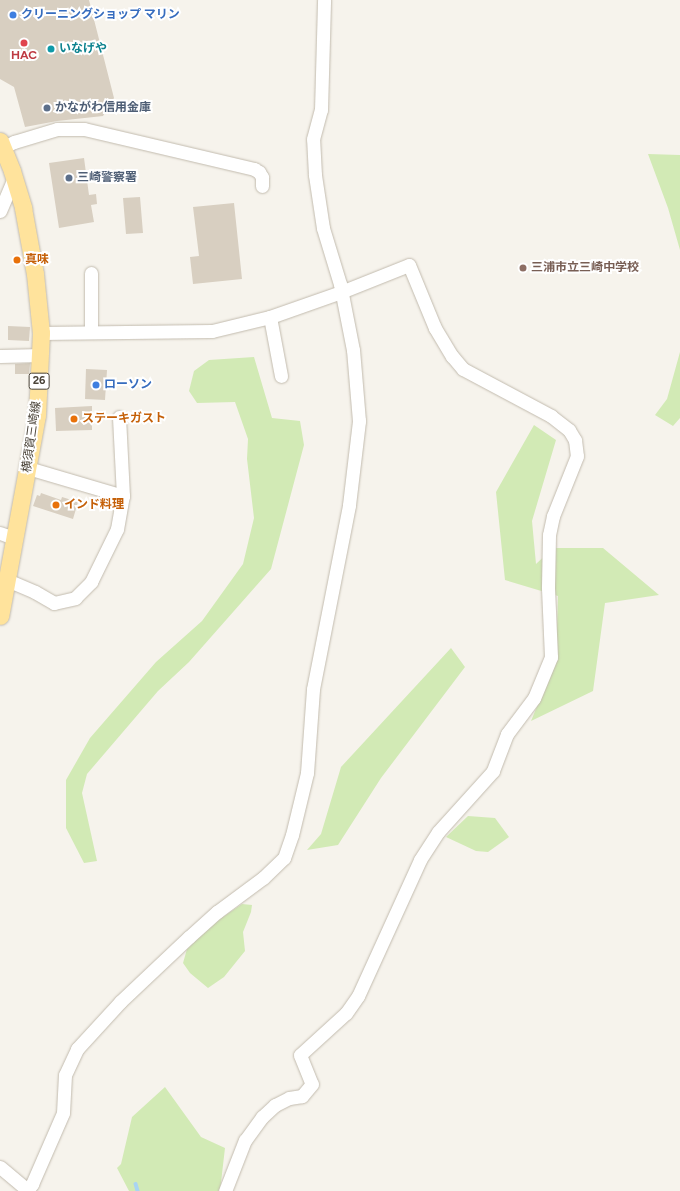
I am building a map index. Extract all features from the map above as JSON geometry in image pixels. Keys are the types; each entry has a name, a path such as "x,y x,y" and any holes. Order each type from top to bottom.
{"main road":[{"name":"横須賀三崎線","path":"0,616 7,580 7,536 28,468 37,415 41,332 36,274 23,208 14,178 1,146"}],"street":[{"path":"0,1167 27,1191 32,1184 63,1113 65,1075 76,1049 120,1002 189,937 217,912 263,878 284,858 292,835 308,773 313,689 349,505 359,421 353,350 341,292 323,228 315,175 313,139 318,109 324,0"},
{"path":"1,146 57,128 84,129 254,169 259,172 262,178 262,186"},
{"path":"0,212 14,178"},
{"path":"41,332 212,331 270,317 341,292 409,265 435,328 452,356 463,370 524,401 564,425 575,440 577,456 553,516 549,535 548,588 550,657 534,698 507,734 493,771 438,832 420,860 358,996 346,1013 300,1055 312,1084 302,1096 289,1098 275,1105 262,1116 245,1140 225,1191"},
{"path":"91,273 91,332"},
{"path":"270,317 281,376"},
{"path":"0,356 40,355"},
{"path":"7,580 35,592 54,603 75,598 91,582 117,529 123,496 119,417"},
{"path":"28,468 123,496"}],"green space":[{"path":"648,154 680,155 680,250 668,208"},
{"path":"680,352 680,418 673,426 655,415 667,399"},
{"path":"254,357 272,418 300,421 304,445 271,569 189,662 158,691 87,774 82,793 97,861 84,863 66,828 66,780 90,738 156,662 202,621 243,564 254,518 247,459 248,439 235,402 197,403 189,391 194,371 209,360"},
{"path":"534,425 556,440 532,521 536,564 553,548 603,548 659,595 605,603 593,691 531,721 556,660 558,596 505,580 496,492"},
{"path":"451,648 465,667 381,778 338,845 307,850 321,834 341,767"},
{"path":"468,816 495,818 509,837 488,852 476,851 446,837"},
{"path":"242,904 252,905 251,912 243,932 245,951 224,977 208,988 190,973 183,963 187,949 214,923"},
{"path":"165,1087 201,1137 225,1148 220,1191 129,1191 117,1168 121,1164 132,1117"}],"building":[{"name":"いなげや","path":"0,0 89,0 114,98 103,116 57,121 25,127 14,87 0,79"},
{"name":"三崎警察署","path":"84,158 89,195 96,194 97,204 91,205 94,222 59,228 49,163"},
{"path":"140,197 143,233 126,234 123,198"},
{"path":"234,203 242,279 193,284 190,257 199,256 193,207"},
{"path":"8,326 30,327 29,341 8,340"},
{"path":"30,363 29,374 15,374 15,364"},
{"name":"ローソン","path":"86,369 107,370 105,400 85,399"},
{"name":"ステーキガスト","path":"92,406 92,430 56,431 55,408"},
{"path":"41,493 61,500 62,497 78,502 73,519 33,506 37,495 40,496"}],"waterway":[{"path":"136,1184 138,1191"}],"place":[{"name":"クリーニングショップ マリン","path":"13,15"},
{"name":"HAC","path":"24,43"},
{"name":"いなげや","path":"51,49"},
{"name":"かながわ信用金庫","path":"47,108"},
{"name":"三崎警察署","path":"69,178"},
{"name":"真味","path":"17,260"},
{"name":"三浦市立三崎中学校","path":"523,268"},
{"name":"ローソン","path":"96,385"},
{"name":"ステーキガスト","path":"74,419"},
{"name":"インド料理","path":"56,505"}]}
